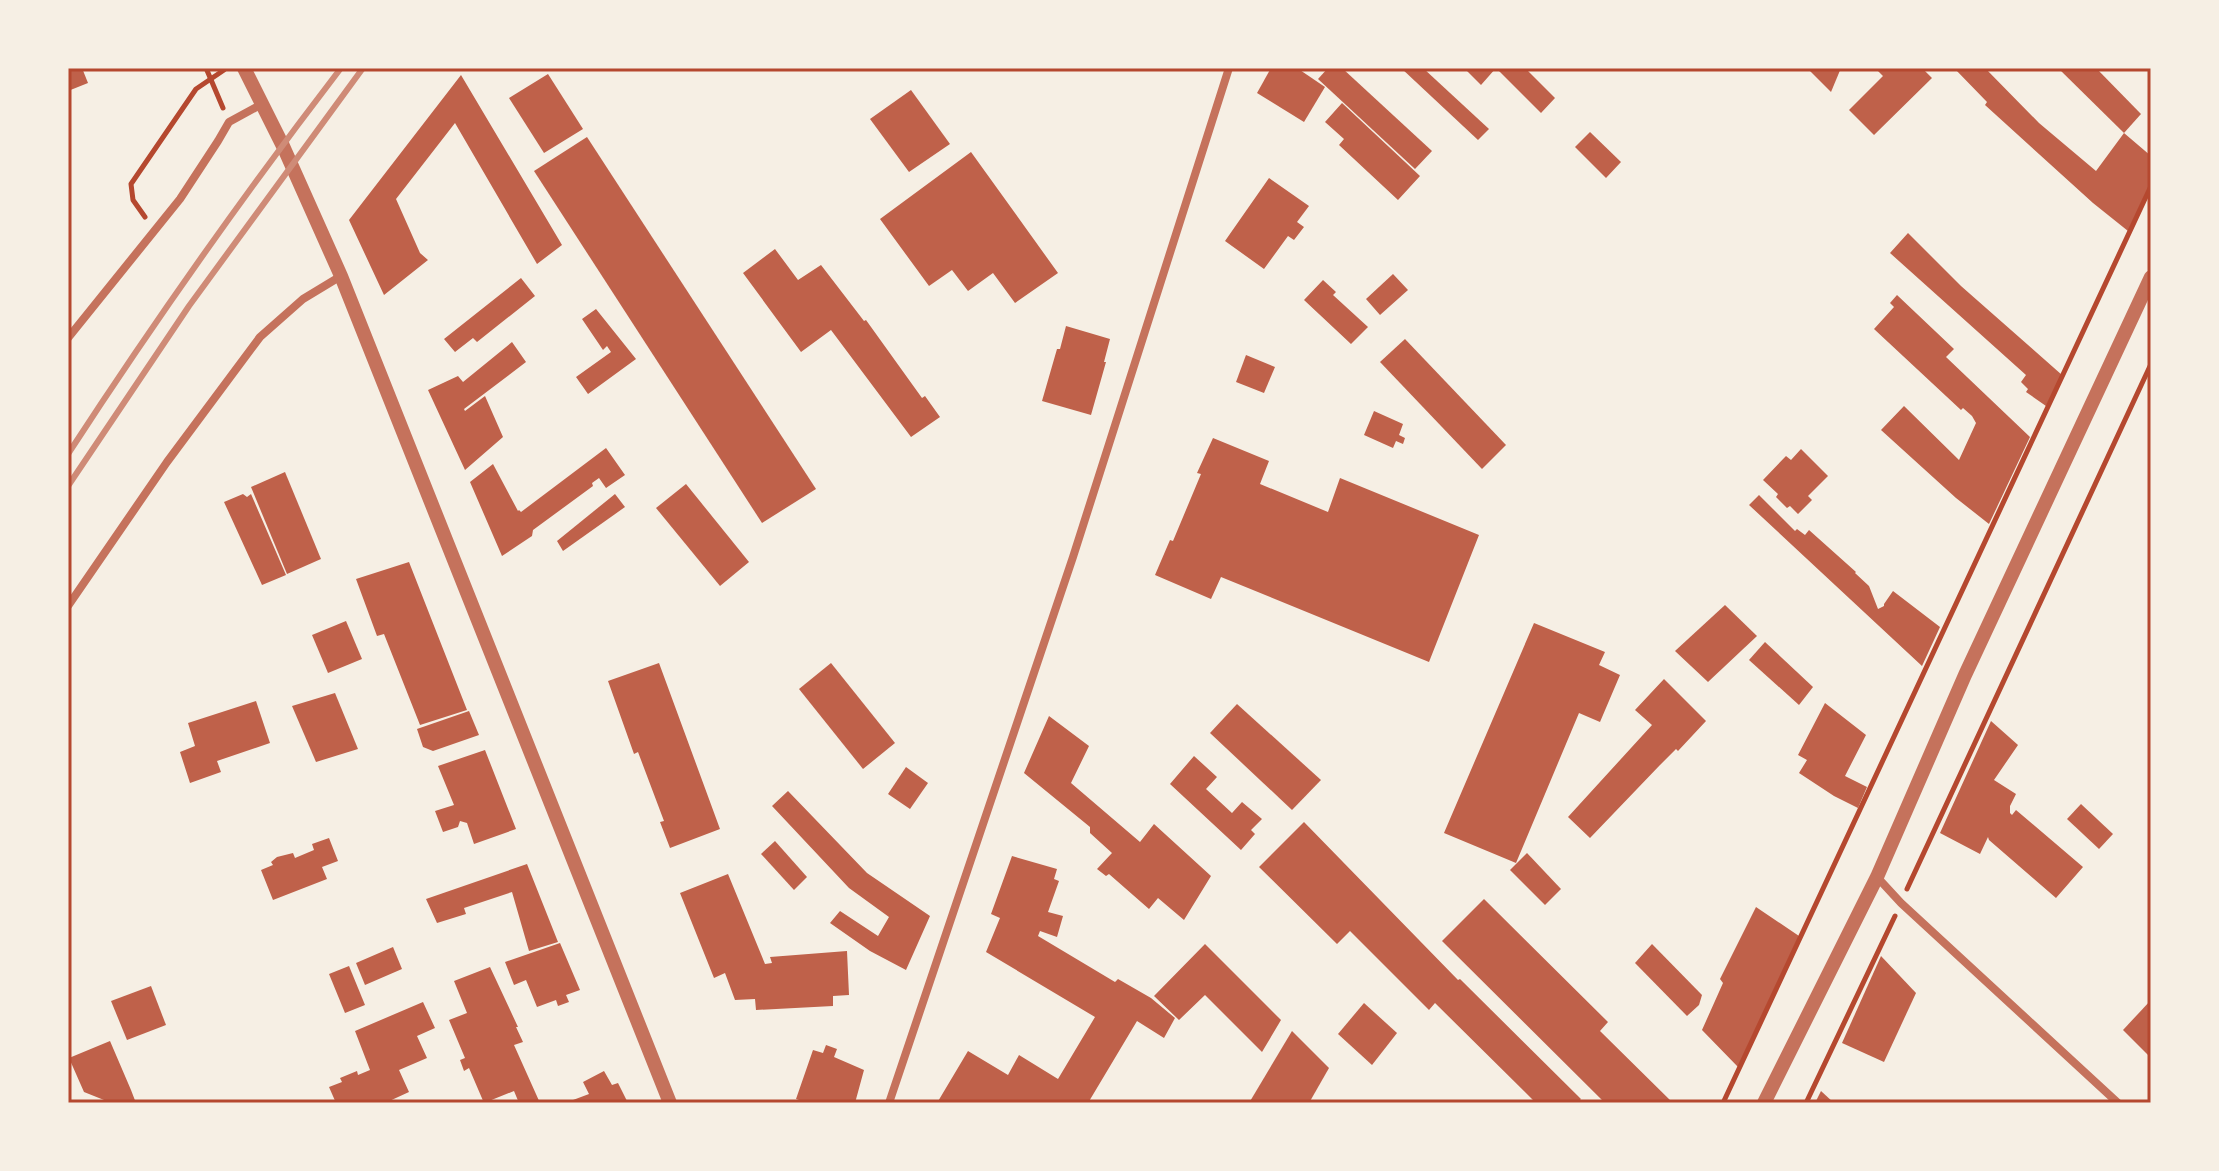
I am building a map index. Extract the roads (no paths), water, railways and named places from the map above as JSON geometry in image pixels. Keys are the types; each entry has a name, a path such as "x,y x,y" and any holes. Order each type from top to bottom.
{"street":[{"path":"244,68 341,276 670,1103"},
{"path":"889,1103 1073,557 1229,68"},
{"path":"68,338 180,199 229,122 262,104"},
{"path":"68,606 167,462 260,337 303,299 341,276"},
{"path":"1764,1103 1877,877 1965,675 2151,277"},
{"path":"1877,877 1901,903 2118,1103"}],"railway":[{"path":"68,454 201,258 341,68"},
{"path":"68,486 189,306 363,68"}]}
